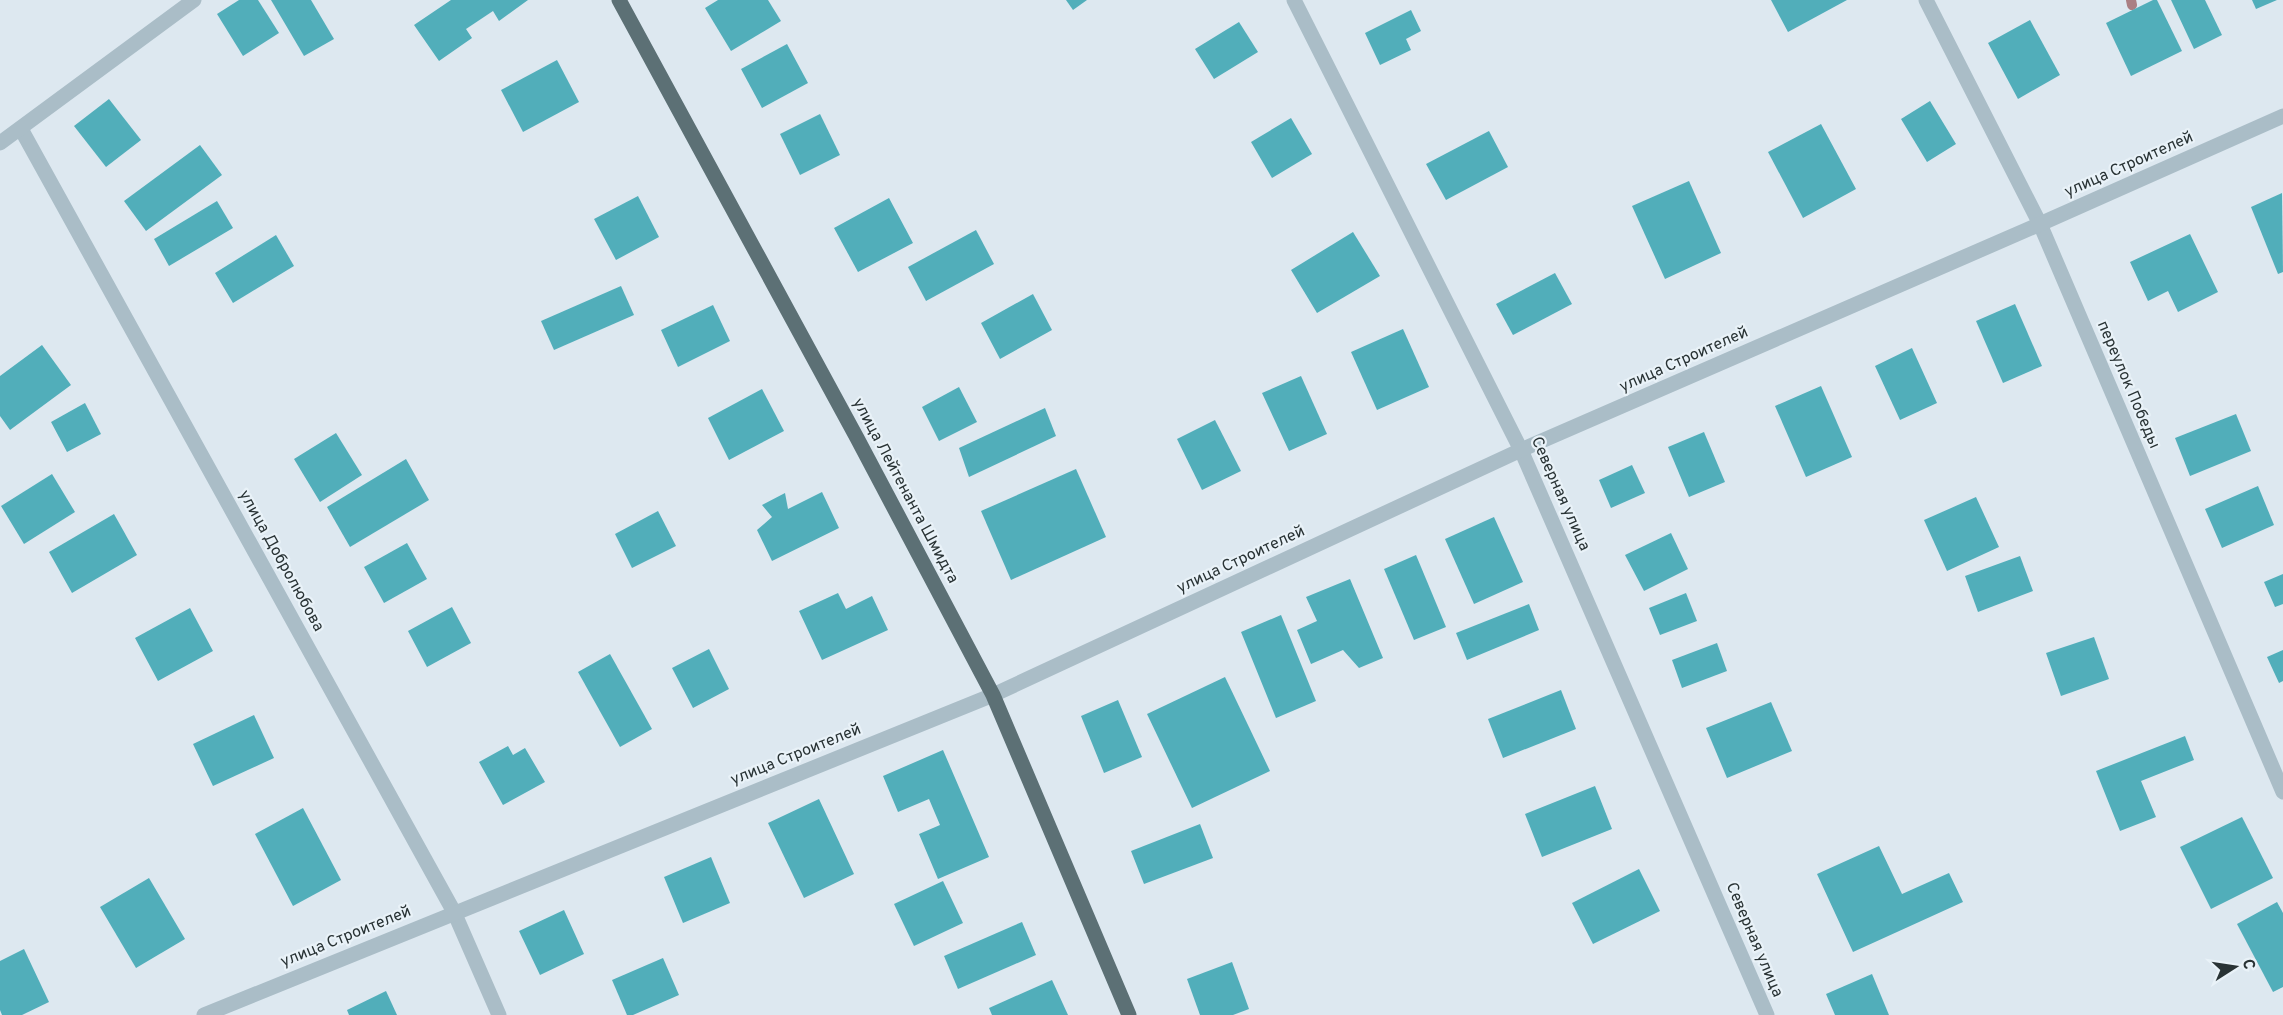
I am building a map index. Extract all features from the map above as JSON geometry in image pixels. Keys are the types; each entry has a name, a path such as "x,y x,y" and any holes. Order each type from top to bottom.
{"main road":[{"name":"улица Лейтенанта Шмидта","path":"619,0 993,695 1129,1015"}],"street":[{"path":"0,143 194,0"},
{"name":"Северная улица","path":"1294,0 1521,450 1767,1015"},
{"name":"переулок Победы","path":"1926,0 2040,224 2283,792"},
{"name":"улица Строителей","path":"204,1015 993,695 1521,450 2283,116"},
{"name":"улица Добролюбова","path":"21,129 454,912 499,1015"}],"building":[{"path":"239,0 258,0 279,33 243,56 217,14"},
{"path":"271,0 311,0 334,39 304,56"},
{"path":"451,0 528,0 499,21 493,11 466,29 472,38 439,61 414,25"},
{"path":"718,0 768,0 781,21 731,51 705,8"},
{"path":"1066,0 1087,0 1073,10"},
{"path":"1771,0 1847,0 1788,32"},
{"path":"2157,0 2182,51 2131,76 2106,23"},
{"path":"2171,0 2205,0 2222,35 2194,49"},
{"path":"2252,0 2277,0 2256,9"},
{"path":"1411,10 1421,31 1406,39 1411,50 1380,65 1365,33"},
{"path":"2030,20 2060,75 2018,99 1988,43"},
{"path":"1239,22 1258,52 1214,79 1195,49"},
{"path":"787,44 808,83 762,108 741,69"},
{"path":"557,60 579,102 523,132 501,90"},
{"path":"109,99 141,140 106,167 74,126"},
{"path":"1930,101 1956,144 1927,162 1901,119"},
{"path":"820,114 840,155 800,175 780,134"},
{"path":"1291,118 1312,154 1272,178 1251,142"},
{"path":"1821,124 1856,189 1803,218 1768,152"},
{"path":"1489,131 1508,167 1446,200 1426,164"},
{"path":"200,145 222,175 146,231 124,201"},
{"path":"1689,181 1721,253 1665,279 1632,206"},
{"path":"2282,193 2283,272 2278,274 2251,207"},
{"path":"638,196 659,237 616,260 594,219"},
{"path":"889,198 913,243 858,272 834,228"},
{"path":"217,201 233,228 169,266 154,239"},
{"path":"976,230 994,264 926,301 908,267"},
{"path":"1353,232 1380,276 1317,313 1291,270"},
{"path":"2190,234 2218,292 2178,312 2168,291 2148,301 2130,262"},
{"path":"276,235 294,266 233,303 215,273"},
{"path":"1555,273 1572,304 1513,335 1496,304"},
{"path":"621,286 634,315 554,350 541,321"},
{"path":"1033,294 1052,330 1000,359 981,323"},
{"path":"2015,304 2042,366 2003,383 1976,321"},
{"path":"713,305 730,341 678,367 661,330"},
{"path":"1403,329 1429,387 1377,410 1351,352"},
{"path":"42,345 71,385 10,430 0,416 0,376"},
{"path":"1912,348 1937,403 1900,420 1875,366"},
{"path":"1301,376 1327,434 1289,451 1262,393"},
{"path":"1821,386 1852,457 1806,477 1775,406"},
{"path":"959,387 977,422 939,441 922,407"},
{"path":"762,389 784,431 729,460 708,418"},
{"path":"85,403 101,434 67,452 51,422"},
{"path":"1045,408 1056,436 969,477 959,448"},
{"path":"2236,414 2251,451 2190,476 2175,438"},
{"path":"1215,420 1241,471 1202,490 1177,439"},
{"path":"1704,432 1725,482 1689,497 1668,447"},
{"path":"336,433 362,475 320,502 294,459"},
{"path":"406,459 429,500 350,547 327,507"},
{"path":"1632,465 1645,493 1611,508 1599,480"},
{"path":"1076,469 1106,537 1011,580 981,511"},
{"path":"52,474 75,512 24,544 1,506"},
{"path":"2258,486 2274,525 2222,548 2205,509"},
{"path":"822,492 839,528 772,561 757,530 772,517 762,505 785,493 788,509"},
{"path":"1976,497 1999,547 1947,571 1924,520"},
{"path":"658,511 676,546 632,568 615,534"},
{"path":"114,514 137,555 72,593 49,552"},
{"path":"1494,517 1523,582 1474,604 1445,539"},
{"path":"1671,533 1688,569 1644,591 1625,555"},
{"path":"407,543 427,579 384,603 364,567"},
{"path":"1416,555 1446,627 1414,640 1384,569"},
{"path":"2020,556 2033,591 1978,612 1965,576"},
{"path":"2283,574 2283,604 2275,607 2264,582"},
{"path":"1350,579 1383,658 1359,668 1343,650 1311,664 1297,630 1317,621 1306,597"},
{"path":"838,593 846,609 872,596 888,630 822,660 799,611"},
{"path":"1686,593 1697,621 1660,635 1649,608"},
{"path":"1529,604 1539,630 1467,660 1456,633"},
{"path":"452,607 471,643 427,667 408,631"},
{"path":"190,608 213,651 158,681 135,638"},
{"path":"1281,615 1316,701 1276,718 1241,632"},
{"path":"2094,637 2109,679 2061,696 2046,653"},
{"path":"1717,643 1727,671 1682,688 1672,660"},
{"path":"709,649 729,689 693,708 672,668"},
{"path":"2283,650 2283,681 2279,683 2267,657"},
{"path":"610,654 652,729 620,747 578,672"},
{"path":"1225,677 1270,771 1192,808 1147,714"},
{"path":"1561,690 1576,729 1503,758 1488,719"},
{"path":"1118,700 1142,757 1104,773 1081,716"},
{"path":"1771,702 1792,751 1727,778 1706,728"},
{"path":"254,715 274,758 213,786 193,744"},
{"path":"2185,736 2194,760 2141,781 2156,817 2120,831 2096,771"},
{"path":"508,746 513,755 525,748 545,782 503,805 479,762"},
{"path":"943,750 989,857 938,879 919,834 940,825 929,799 898,812 883,776"},
{"path":"1595,786 1612,829 1542,857 1525,814"},
{"path":"819,799 854,874 804,898 768,823"},
{"path":"303,808 341,880 293,906 255,834"},
{"path":"2242,817 2273,878 2211,909 2180,847"},
{"path":"1200,824 1213,858 1144,884 1131,851"},
{"path":"1879,846 1902,894 1949,873 1963,902 1853,952 1817,874"},
{"path":"711,857 730,903 683,923 664,877"},
{"path":"1639,869 1660,911 1593,944 1572,903"},
{"path":"149,878 185,939 136,968 100,907"},
{"path":"943,881 963,923 914,946 894,904"},
{"path":"2277,902 2283,913 2283,987 2273,992 2237,924"},
{"path":"564,910 584,954 540,975 519,931"},
{"path":"1022,922 1036,955 958,989 944,956"},
{"path":"24,949 49,1002 22,1015 2,1015 0,1010 0,961"},
{"path":"663,958 679,995 633,1015 627,1015 612,980"},
{"path":"1232,962 1249,1009 1233,1015 1200,1015 1187,979"},
{"path":"1872,974 1889,1015 1835,1015 1826,994"},
{"path":"1052,980 1068,1015 992,1015 989,1008"},
{"path":"386,991 397,1015 349,1015 347,1010"}],"waterway":[{"path":"2131,0 2132,5"}]}
